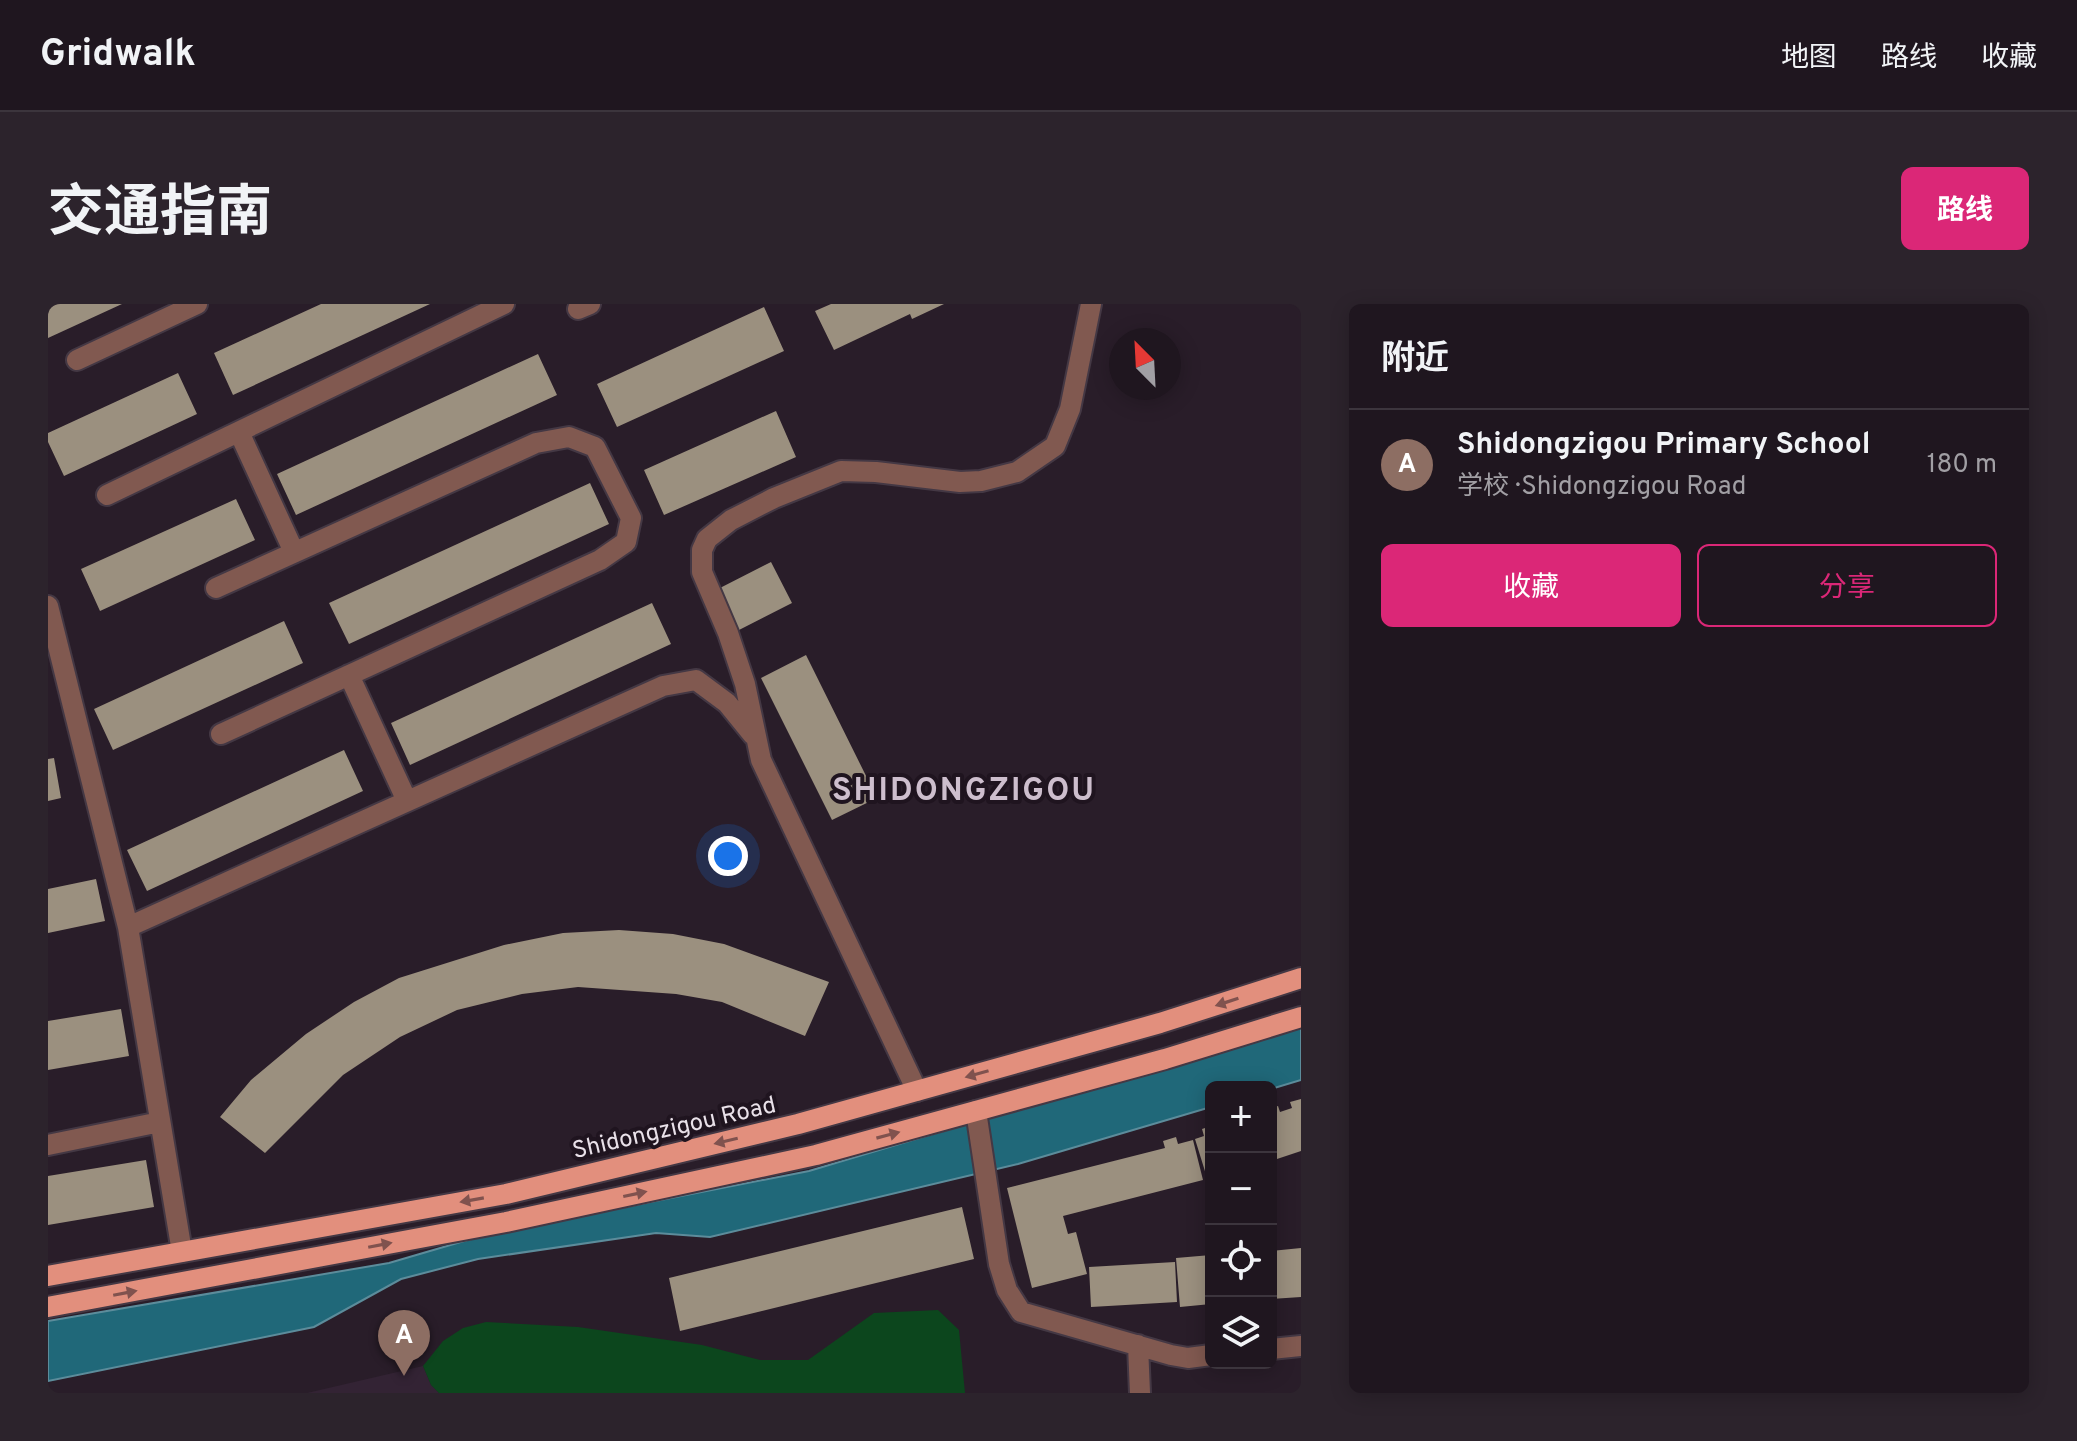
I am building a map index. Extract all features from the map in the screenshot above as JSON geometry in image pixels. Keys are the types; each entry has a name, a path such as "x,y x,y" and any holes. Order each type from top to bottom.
{"main road":[{"name":"Shidongzigou Road","path":"48,1276 506,1194 798,1124 1160,1023 1301,978"},
{"path":"48,1307 506,1222 816,1155 976,1114 1301,1017"}],"street":[{"path":"77,360 197,304"},
{"path":"107,495 504,304"},
{"path":"917,1091 761,760 745,684 728,633 702,572 702,550 707,539 731,520 774,498 841,471 960,482 981,481 1017,472 1055,446 1070,409 1091,304"},
{"path":"239,432 294,552"},
{"path":"216,588 536,443 569,437 595,447 631,518 626,542 600,560 221,734"},
{"path":"48,606 128,927 182,1252"},
{"path":"349,675 407,801"},
{"path":"128,927 663,686 696,680 727,703 757,740"},
{"path":"976,1114 999,1264 1007,1290 1021,1312 1188,1358 1205,1356"},
{"path":"48,1145 160,1122"},
{"path":"1138,1345 1140,1393"},
{"path":"1277,1348 1301,1346"}],"shaded area":[{"path":"423,1366 431,1385 439,1393 307,1393"}],"green space":[{"path":"938,1310 959,1330 965,1393 439,1393 431,1385 423,1366 443,1341 463,1328 486,1322 578,1327 702,1345 760,1360 808,1360 874,1313"}],"water":[{"path":"1301,1024 1301,1080 1277,1087 1277,1081 1205,1081 1205,1109 1018,1164 710,1237 656,1233 478,1259 401,1279 314,1327 48,1381 48,1321 389,1263 488,1234 809,1171"}],"building":[{"path":"48,304 122,304 48,338"},
{"path":"321,304 430,304 233,395 214,353"},
{"path":"831,304 944,304 912,319 910,314 834,350 815,311"},
{"path":"764,307 784,351 617,427 597,384"},
{"path":"538,354 557,395 296,515 277,474"},
{"path":"178,373 197,414 64,476 48,442 48,433"},
{"path":"776,411 796,457 664,515 644,470"},
{"path":"590,483 609,524 349,644 329,603"},
{"path":"236,499 255,540 100,611 81,569"},
{"path":"771,562 792,603 739,630 718,589"},
{"path":"652,603 671,644 410,765 391,723"},
{"path":"284,621 303,663 113,750 94,709"},
{"path":"806,655 877,798 832,820 761,678"},
{"path":"344,750 363,791 147,891 127,850"},
{"path":"54,758 61,798 48,801 48,759"},
{"path":"96,879 105,921 48,933 48,889"},
{"path":"619,930 673,934 724,944 829,982 805,1036 722,1002 676,994 578,987 522,994 457,1010 400,1037 343,1075 265,1153 220,1117 251,1080 306,1034 354,1002 399,978 504,945 563,933"},
{"path":"121,1009 129,1056 48,1070 48,1021"},
{"path":"1301,1099 1301,1151 1277,1159 1277,1106 1280,1112 1292,1108 1290,1102"},
{"path":"1205,1128 1205,1171 1195,1139 1204,1136 1202,1129"},
{"path":"1176,1137 1178,1144 1193,1140 1203,1180 1063,1216 1068,1234 1076,1232 1087,1274 1032,1288 1007,1188 1165,1148 1163,1141"},
{"path":"146,1160 154,1207 48,1225 48,1176"},
{"path":"962,1207 974,1259 680,1331 669,1278"},
{"path":"1301,1248 1301,1297 1277,1299 1277,1250"},
{"path":"1205,1256 1205,1305 1180,1307 1176,1258"},
{"path":"1175,1262 1177,1302 1091,1307 1089,1267"}],"place":[{"name":"Shidongzigou Primary School","path":"404,1376"}],"district":[{"name":"SHIDONGZIGOU","path":"964,789"}]}
